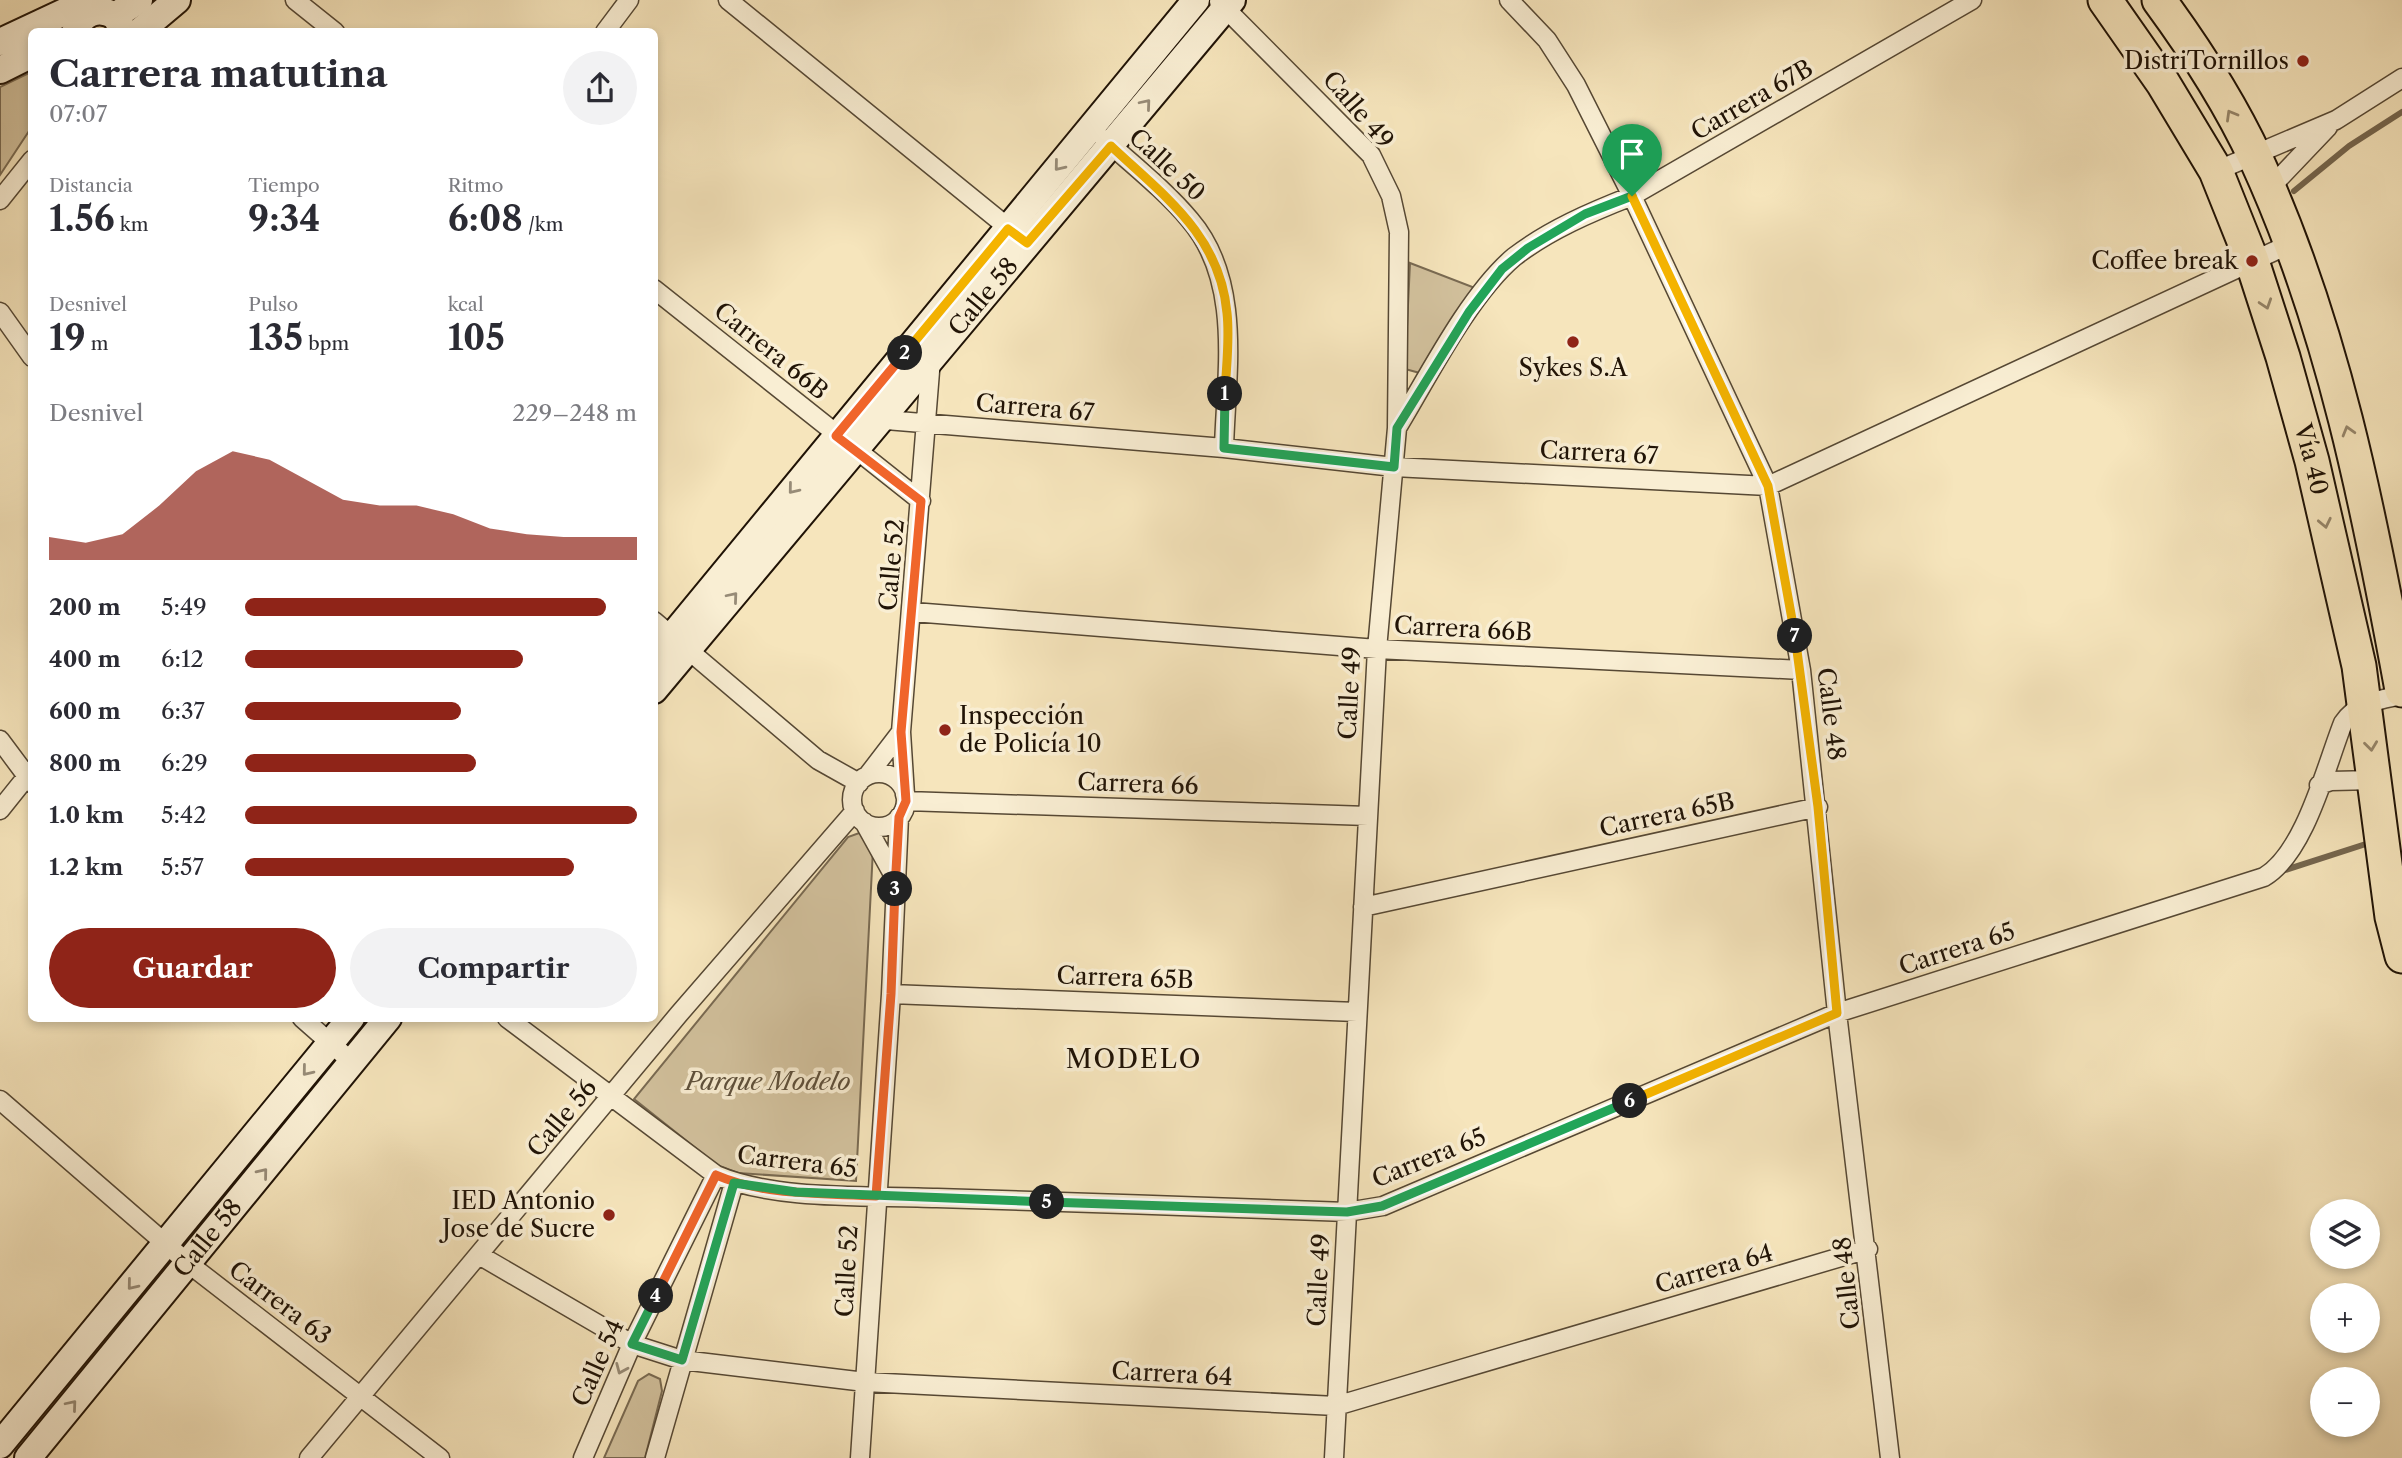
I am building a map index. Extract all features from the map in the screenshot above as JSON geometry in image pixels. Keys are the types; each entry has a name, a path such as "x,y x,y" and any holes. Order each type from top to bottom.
{"highway":[{"name":"Vía 40","path":"2105,0 2163,83 2216,171 2252,261 2312,461 2366,703 2392,917 2402,956"},
{"name":"Vía 40","path":"2159,0 2190,43 2254,155 2292,243 2354,453 2396,615 2402,690"}],"street":[{"path":"32,28 98,11 120,24 139,0"},
{"path":"144,28 177,0"},
{"path":"295,0 330,28"},
{"path":"608,28 629,0"},
{"path":"728,0 1017,236"},
{"name":"Calle 58","path":"848,435 882,420 931,359 1091,128 1196,0"},
{"name":"Calle 48","path":"1509,0 1547,40 1576,85 1632,196 1768,486 1801,670 1818,807 1837,1013 1868,1249 1890,1458"},
{"name":"Carrera 67B","path":"1397,428 1469,312 1502,269 1528,248 1585,214 1632,196 1972,0"},
{"name":"Calle 58","path":"658,652 1017,236 1111,146 1225,3"},
{"name":"Calle 49","path":"1225,3 1371,155 1391,196 1399,232 1397,428 1377,649 1334,1458"},
{"path":"0,42 28,30"},
{"path":"0,70 28,56"},
{"path":"2216,171 2336,120 2402,78"},
{"path":"2269,189 2336,120"},
{"name":"Calle 50","path":"1091,128 1191,221 1217,264 1227,313 1224,448"},
{"path":"0,200 28,165"},
{"name":"Carrera 67","path":"882,420 1224,448 1394,467 1768,486 2292,243"},
{"name":"Carrera 66B","path":"658,292 848,435"},
{"path":"0,312 28,351"},
{"name":"Calle 52","path":"860,1458 891,994 895,877 903,805 901,732 931,359"},
{"path":"848,435 921,501"},
{"name":"Carrera 66B","path":"912,612 1377,649 1801,670"},
{"path":"672,635 818,760 857,813 895,877"},
{"name":"Calle 58","path":"658,678 672,635"},
{"path":"2366,703 2402,695"},
{"name":"Carrera 65","path":"512,1022 716,1175 734,1183 796,1192 876,1196 1347,1212 1382,1206 1837,1013 2264,877 2275,870 2293,846 2343,723 2351,711 2366,703"},
{"path":"857,813 854,790 901,732"},
{"path":"0,740 28,776"},
{"path":"818,760 863,779 891,776 903,788 903,805 886,826 857,813"},
{"path":"0,810 28,778"},
{"path":"2319,785 2340,780 2375,784"},
{"name":"Carrera 66","path":"903,805 1368,816"},
{"name":"Carrera 65B","path":"1363,907 1818,807"},
{"name":"Calle 56","path":"309,1458 612,1098 679,1014 857,813"},
{"name":"Carrera 65B","path":"891,994 1357,1012"},
{"path":"306,1022 352,1062"},
{"name":"Calle 58","path":"0,1445 347,1022"},
{"name":"Calle 58","path":"28,1458 385,1022"},
{"name":"Carrera 63","path":"0,1100 189,1264 440,1458"},
{"name":"Calle 54","path":"583,1458 632,1344 716,1175"},
{"path":"655,1458 734,1183"},
{"name":"Carrera 64","path":"479,1255 632,1344 682,1360 865,1382 1336,1406 1868,1249"},
{"path":"0,1445 18,1458"}],"green space":[{"path":"28,73 28,133 0,175 0,87"},
{"path":"1410,263 1475,288 1420,373 1405,369"},
{"name":"Parque Modelo","path":"862,832 873,849 856,1181 738,1173 717,1165 634,1099 848,837"},
{"path":"649,1374 660,1379 662,1391 645,1458 604,1458 638,1381"}],"waterway":[{"path":"2294,191 2349,146 2402,112"},
{"path":"2279,872 2372,842"}],"place":[{"name":"DistriTornillos","path":"2303,61"},
{"name":"Coffee break","path":"2252,261"},
{"name":"Sykes S.A","path":"1573,342"},
{"name":"Inspección de Policía 10","path":"945,730"},
{"name":"IED Antonio Jose de Sucre","path":"609,1215"}],"district":[{"name":"MODELO","path":"1134,1059"}],"route":[{"path":"1632,196 1585,214 1514,257 1502,269 1469,312 1397,428 1394,467 1224,448 1227,313 1217,264 1191,221 1111,146 1027,243 1008,229 836,436 921,501 901,732 906,801 899,817 891,994 876,1196 796,1192 734,1183 716,1175 632,1344 682,1360 734,1183 796,1192 876,1196 1347,1212 1382,1206 1837,1013 1818,807 1801,670 1768,486 1632,196"}]}
